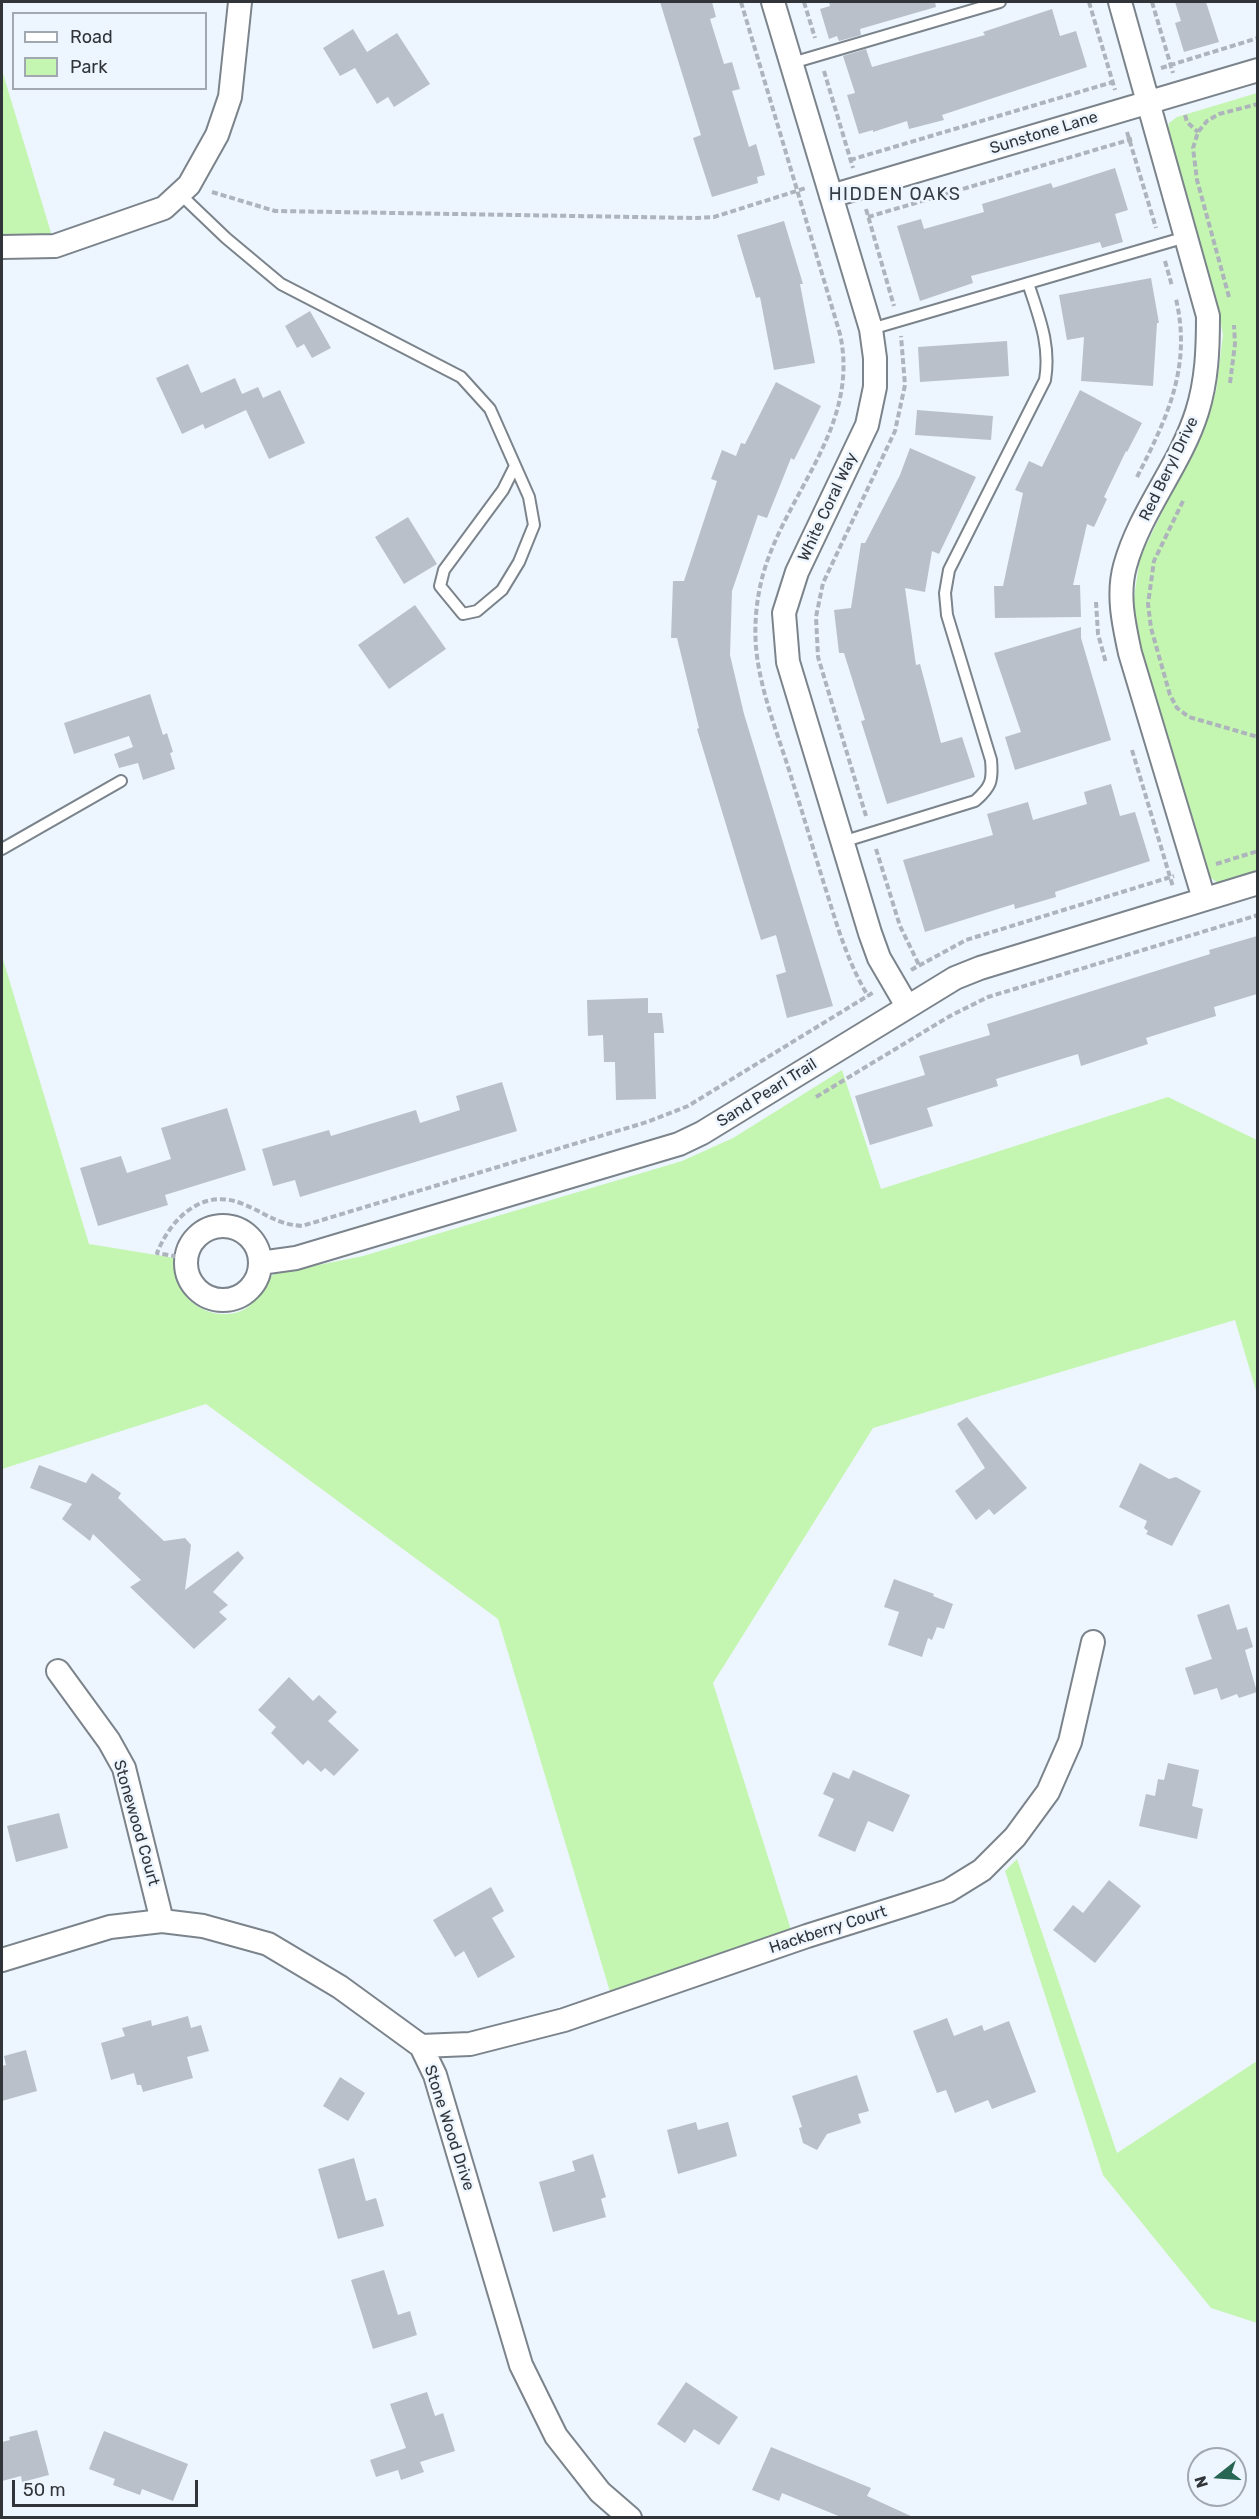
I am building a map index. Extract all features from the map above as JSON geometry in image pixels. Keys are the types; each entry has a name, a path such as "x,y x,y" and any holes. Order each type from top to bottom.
{"street":[{"path":"2,247 55,246 164,208 184,190 217,135 230,97 240,2"},
{"name":"White Coral Way","path":"773,2 871,329 875,358 875,387 867,425 797,572 784,612 788,662 870,933 879,958 907,1006"},
{"name":"Red Beryl Drive","path":"1120,2 1208,316 1208,354 1204,386 1197,414 1131,549 1124,567 1121,598 1130,653 1204,898"},
{"name":"Sunstone Lane","path":"829,189 860,188 1257,70"},
{"name":"Sand Pearl Trail","path":"261,1263 296,1258 679,1144 702,1133 955,978 980,968 1257,882"},
{"path":"233,1227 244,1232 252,1240 261,1263 252,1287 242,1296 230,1301 217,1301 205,1297 194,1288 187,1277 186,1258 192,1242 200,1233 210,1228 233,1227"},
{"name":"Hackberry Court","path":"421,2046 470,2044 564,2020 807,1936 948,1891 982,1870 1015,1837 1048,1792 1070,1742 1093,1642"},
{"name":"Stonewood Court","path":"58,1671 109,1741 124,1768 162,1921"},
{"name":"Stone Wood Drive","path":"2,1960 110,1927 162,1921 203,1926 268,1944 340,1987 421,2046 435,2075 521,2366 556,2436 600,2492 630,2517"}],"lane":[{"path":"792,63 1000,2"},
{"path":"184,190 226,238 281,284 461,377 490,409 529,497 534,525 519,562 502,590 477,611 464,614 440,586 444,570 503,490 515,466"},
{"path":"871,329 1186,237"},
{"path":"842,842 975,801 988,790 993,774 991,760 947,615 945,593 949,570 1045,380 1048,362 1046,341 1028,283"},
{"path":"2,849 121,781"}],"path":[{"path":"741,2 843,348 843,391 832,429 788,515 765,570 756,613 757,648 769,702 842,942 868,996"},
{"path":"804,2 898,321 904,359 904,385 895,431 823,583 816,617 818,657 900,926 919,965 950,1016"},
{"path":"1089,2 1173,287"},
{"path":"1152,2 1187,122 1198,132"},
{"path":"850,160 1257,38"},
{"path":"868,217 1187,122"},
{"path":"184,190 275,211 696,218 714,217 797,191 829,189"},
{"path":"1134,483 1166,420 1177,383 1181,324 1176,297"},
{"path":"1096,599 1098,634 1106,665"},
{"path":"1130,743 1188,936"},
{"path":"186,1258 157,1253 168,1230 177,1219 188,1209 202,1203 223,1199 240,1203 285,1225 302,1226 647,1122 688,1107 892,981 966,940 1257,851"},
{"path":"816,1097 950,1016 988,997 1257,915"}],"green space":[{"path":"2,70 55,246 2,247"},
{"path":"1257,93 1257,873 1218,883 1207,875 1203,863 1139,643 1133,604 1140,558 1200,433 1216,391 1223,335 1218,306 1167,133 1169,123 1177,117"},
{"path":"2,956 89,1244 175,1258 182,1290 187,1298 203,1309 231,1314 248,1307 274,1274 363,1256 682,1161 733,1138 842,1070 881,1189 1168,1097 1257,1140 1257,1394 1235,1320 873,1428 713,1683 792,1933 611,1995 498,1619 206,1404 2,1469"},
{"path":"1017,1859 1117,2153 1257,2061 1257,2323 1211,2308 1103,2175 1005,1871"}],"building":[{"path":"660,2 712,2 716,17 710,19 724,64 732,62 740,89 732,91 749,147 756,144 765,175 757,177 758,183 712,197 693,138 701,135"},
{"path":"829,2 935,2 936,7 860,29 861,35 839,41 837,36 829,39 820,9 830,6"},
{"path":"1175,2 1206,2 1219,42 1184,52 1175,23 1181,21"},
{"path":"1052,9 1060,36 1076,31 1087,67 942,115 944,120 909,129 907,121 859,134 847,95 855,93 843,56 866,49 872,67 985,35 983,32"},
{"path":"353,29 367,52 397,33 430,84 394,107 388,97 377,104 355,68 340,76 323,48"},
{"path":"1115,168 1128,210 1115,214 1123,242 1102,248 1100,242 971,276 973,283 920,301 897,226 921,219 924,229 984,212 982,204 1051,183 1053,188"},
{"path":"784,221 803,284 800,284 815,363 774,370 760,297 756,298 737,235"},
{"path":"1151,278 1159,323 1157,323 1153,386 1081,381 1084,337 1067,340 1059,295"},
{"path":"310,311 331,348 312,358 304,344 297,348 285,326"},
{"path":"1007,341 1009,376 920,382 918,347"},
{"path":"188,364 201,393 235,378 242,394 258,387 263,398 280,390 305,443 269,459 246,410 205,429 203,424 182,434 156,378"},
{"path":"776,382 821,406 794,460 791,458 767,518 758,515 732,591 730,655 744,714 833,1006 787,1018 776,975 786,972 776,935 761,940 697,729 699,728 677,638 671,638 673,581 684,581 717,481 711,479 722,450 736,456 741,443 745,444"},
{"path":"1080,390 1142,423 1104,497 1107,499 1094,527 1087,524 1073,585 1080,585 1081,617 995,618 994,586 1003,586 1023,493 1015,490 1029,461 1042,467"},
{"path":"917,410 993,416 991,440 915,435"},
{"path":"910,448 976,477 939,554 932,551 925,592 905,588 916,665 920,664 941,743 962,737 975,777 887,804 861,721 865,720 844,653 839,653 834,610 851,608 861,543 865,543 900,475"},
{"path":"408,517 437,564 404,584 375,537"},
{"path":"415,605 446,649 389,689 358,645"},
{"path":"1081,627 1081,638 1111,740 1015,770 1005,737 1021,732 994,653"},
{"path":"150,694 163,735 167,733 175,769 143,780 138,763 119,768 114,754 133,747 129,736 74,754 64,723"},
{"path":"1111,784 1120,816 1135,812 1150,861 1055,892 1056,897 1015,909 1014,904 925,932 903,860 993,835 987,814 1028,802 1033,820 1087,804 1084,792"},
{"path":"1257,936 1257,994 1214,1007 1216,1016 1146,1038 1148,1044 1081,1066 1078,1054 996,1079 998,1086 927,1108 933,1126 870,1145 855,1096 925,1075 919,1056 990,1035 987,1024 1210,954 1209,950"},
{"path":"648,998 648,1013 662,1013 664,1033 654,1033 656,1099 616,1100 615,1062 604,1062 603,1035 588,1036 587,1000"},
{"path":"502,1082 517,1131 300,1197 295,1180 273,1186 262,1149 329,1130 331,1136 416,1110 420,1123 460,1110 456,1096"},
{"path":"227,1108 246,1170 165,1195 168,1205 98,1226 80,1168 121,1156 127,1173 171,1159 161,1128"},
{"path":"967,1417 1027,1488 994,1515 989,1509 976,1520 955,1491 985,1468 957,1424"},
{"path":"1140,1463 1169,1479 1176,1477 1201,1491 1172,1546 1146,1534 1148,1531 1144,1528 1147,1521 1119,1507"},
{"path":"39,1465 86,1483 92,1473 121,1493 118,1498 164,1541 185,1538 191,1545 185,1590 238,1551 244,1558 213,1592 228,1605 219,1612 227,1619 194,1649 130,1587 141,1580 93,1534 90,1541 62,1519 72,1504 30,1488"},
{"path":"894,1579 953,1604 944,1629 937,1627 932,1640 928,1638 922,1657 888,1645 899,1612 884,1607"},
{"path":"1229,1604 1237,1630 1247,1627 1253,1647 1245,1650 1257,1692 1239,1698 1237,1694 1221,1700 1217,1688 1194,1695 1185,1668 1212,1659 1197,1615"},
{"path":"289,1677 313,1701 319,1695 337,1712 328,1721 359,1750 334,1776 325,1768 321,1772 308,1760 303,1765 271,1733 276,1727 258,1710"},
{"path":"1168,1763 1199,1770 1192,1806 1203,1809 1197,1839 1139,1826 1146,1794 1155,1796 1158,1779 1164,1780"},
{"path":"853,1770 910,1795 893,1832 868,1821 855,1852 818,1836 834,1799 823,1794 833,1772 849,1779"},
{"path":"59,1813 68,1848 16,1862 7,1826"},
{"path":"1109,1880 1141,1906 1095,1963 1053,1930 1073,1905 1083,1913"},
{"path":"491,1887 504,1911 492,1918 515,1957 478,1978 464,1951 455,1957 433,1920"},
{"path":"188,2016 191,2028 201,2025 209,2051 187,2057 193,2078 143,2092 141,2085 137,2085 134,2073 111,2080 101,2043 125,2036 122,2028 151,2020 152,2026"},
{"path":"947,2018 954,2036 982,2025 984,2031 1009,2021 1036,2092 992,2109 988,2100 955,2113 946,2090 937,2093 913,2031"},
{"path":"26,2050 37,2091 2,2101 2,2066 6,2065 4,2056"},
{"path":"857,2075 869,2111 858,2114 861,2123 827,2134 817,2150 803,2143 799,2128 802,2127 792,2096"},
{"path":"340,2077 365,2093 348,2121 323,2106"},
{"path":"696,2122 698,2130 728,2122 737,2156 678,2174 667,2130"},
{"path":"593,2154 606,2197 601,2199 606,2217 553,2232 539,2182 575,2171 572,2161"},
{"path":"354,2158 366,2201 376,2198 384,2226 338,2239 318,2169"},
{"path":"384,2270 398,2315 410,2311 417,2335 373,2349 351,2280"},
{"path":"686,2382 738,2417 719,2445 694,2429 685,2443 657,2424"},
{"path":"427,2392 435,2416 443,2413 455,2451 420,2462 424,2472 401,2480 398,2470 376,2477 370,2460 406,2448 390,2404"},
{"path":"37,2430 49,2475 22,2482 21,2476 2,2481 2,2442 10,2440 9,2437"},
{"path":"104,2431 188,2464 173,2501 142,2489 140,2495 113,2485 115,2479 89,2469"},
{"path":"771,2447 871,2488 867,2496 913,2517 841,2517 782,2493 779,2501 752,2490"}],"district":[{"name":"HIDDEN OAKS","path":"895,195"}]}
